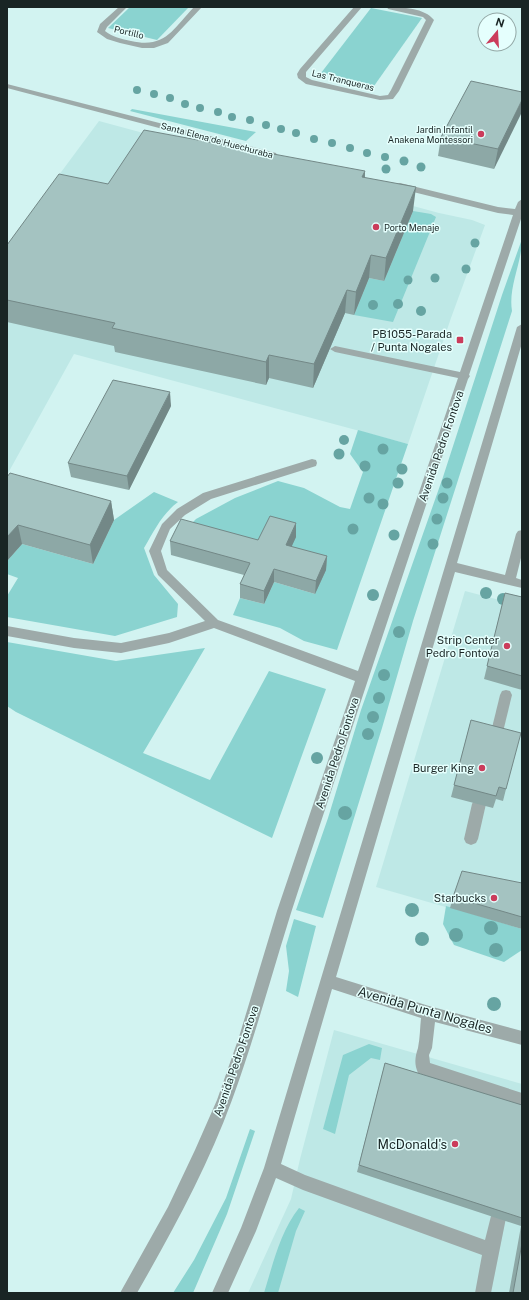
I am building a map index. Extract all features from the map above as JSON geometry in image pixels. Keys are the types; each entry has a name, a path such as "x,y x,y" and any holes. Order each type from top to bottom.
{"street":[{"name":"Portillo","path":"123,7 102,26 101,32 108,37 147,46 165,41 198,7"},
{"name":"Las Tranqueras","path":"358,7 303,71 302,78 310,82 380,98 390,96 395,92 430,20 426,15 391,7"},
{"name":"Santa Elena de Huechuraba","path":"7,86 284,158"},
{"path":"388,183 498,210 520,213"},
{"name":"Avenida Pedro Fontova","path":"128,1293 174,1213 201,1156 224,1100 246,1037 284,911 520,213 522,202"},
{"path":"220,1293 248,1231 272,1168 522,327"},
{"path":"335,349 464,376"},
{"path":"312,463 207,496 180,512 166,528 155,551 162,572 214,623 362,678"},
{"path":"510,581 522,534"},
{"path":"450,566 522,584"},
{"path":"7,631 74,643 121,648 169,638 214,623"},
{"path":"495,740 506,695"},
{"path":"471,839 479,804"},
{"name":"Avenida Punta Nogales","path":"328,981 429,1012 522,1038"},
{"path":"429,1012 425,1048 422,1055 423,1068 519,1099 517,1113"},
{"path":"272,1168 303,1182 491,1250"},
{"path":"483,1293 498,1218"}],"shaded area":[{"path":"130,7 189,7 157,40 108,28"},
{"path":"371,8 422,18 374,86 321,73"},
{"path":"132,109 256,132 246,141 130,111"},
{"path":"99,121 439,213 472,220 485,225 451,318 408,444 74,354 7,475 7,245"},
{"path":"413,211 431,214 436,217 393,322 354,315 369,278 384,281"},
{"path":"522,239 520,257 513,284 511,302 512,311 413,621 382,728 323,918 296,910 328,818 361,710 443,477 502,295"},
{"path":"358,430 408,444 337,650 304,641 280,628 233,615 240,598 264,604 274,582 315,594 286,559 295,537 258,553 182,533 196,519 235,498 278,481 304,488 340,507 350,509 363,472 350,454"},
{"path":"154,492 178,502 163,517 144,548 154,575 178,604 177,617 115,636 7,617 7,596 18,578 7,574 7,561 22,544 93,564 114,520"},
{"path":"465,591 522,606 522,929 376,887"},
{"path":"7,642 116,661 205,648 143,753 210,780 269,671 326,689 272,838 16,712 7,706"},
{"path":"446,906 522,929 522,950 504,962 454,945 443,924"},
{"path":"294,919 316,926 298,997 286,991 289,971 286,946"},
{"path":"334,1030 522,1084 522,1293 248,1293 291,1199"},
{"path":"369,1044 382,1048 380,1060 371,1058 349,1075 335,1134 323,1129 343,1055"},
{"path":"250,1129 255,1131 227,1214 193,1293 173,1293 194,1260 226,1198"},
{"path":"299,1208 305,1211 296,1231 278,1293 264,1293 282,1238 292,1217"}],"building":[{"path":"471,81 522,92 522,100 498,149 441,137"},
{"path":"144,130 365,171 362,177 416,187 386,258 371,255 356,292 347,290 314,364 269,355 266,362 112,328 115,323 7,300 7,245 59,174 108,184"},
{"path":"113,380 170,392 127,476 68,463"},
{"path":"10,473 111,501 90,545 18,525 7,537 7,477"},
{"path":"270,516 296,523 286,545 327,556 316,581 274,569 264,591 240,584 250,563 170,541 181,519 258,540"},
{"name":"Strip Center Pedro Fontova","path":"505,593 522,597 522,676 487,666"},
{"path":"471,720 521,733 506,789 499,787 496,796 454,785"},
{"path":"462,871 522,883 522,917 453,897"},
{"path":"385,1063 522,1105 522,1218 359,1165"},
{"path":"522,1243 522,1293 513,1293"}],"place":[{"name":"Jardin Infantil Anakena Montessori","path":"481,134"},
{"name":"Porto Menaje","path":"376,227"},
{"name":"PB1055-Parada / Punta Nogales","path":"460,340"},
{"name":"Strip Center Pedro Fontova","path":"507,646"},
{"name":"Burger King","path":"482,768"},
{"name":"Starbucks","path":"494,898"},
{"name":"McDonald's","path":"455,1144"}]}
